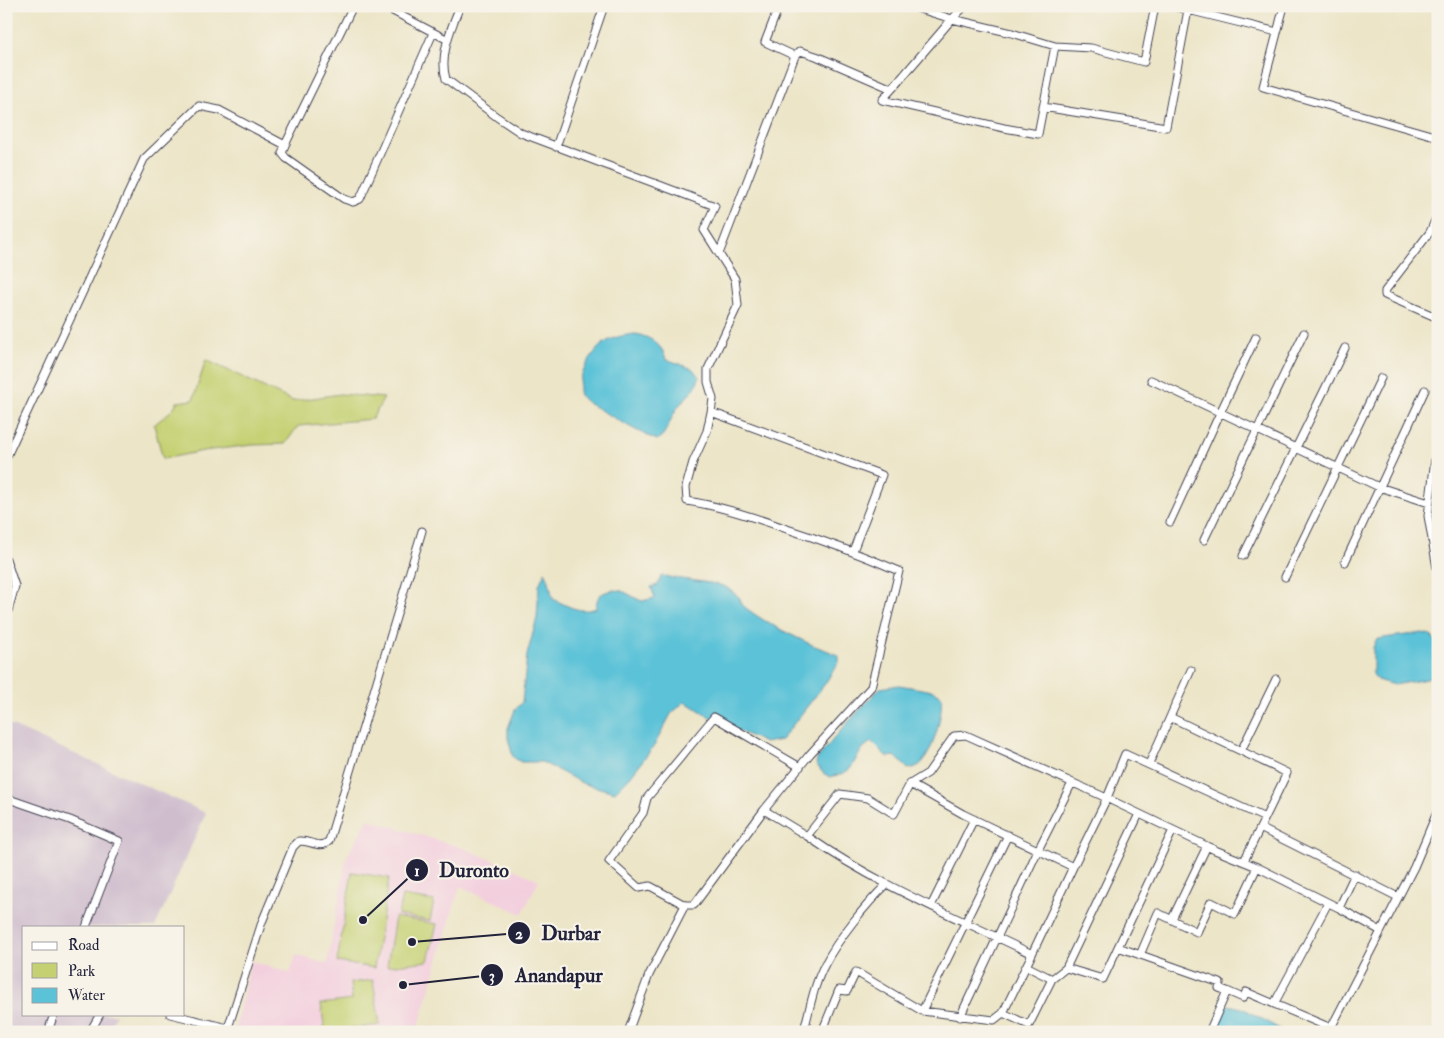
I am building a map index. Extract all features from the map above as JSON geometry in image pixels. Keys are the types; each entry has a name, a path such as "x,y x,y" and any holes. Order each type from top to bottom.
{"street":[{"path":"353,6 282,153 344,199 353,202 360,199 433,33"},
{"path":"383,6 448,40"},
{"path":"460,6 448,40 443,69 446,79 521,133 715,206 704,230 735,279 738,305 708,369 708,382 713,399 711,412 707,431 693,462 686,487 687,501 703,503 756,518 853,551 899,571 871,687 764,810 694,905 685,905 650,886 639,888 609,861 644,813 647,798 714,717 800,767"},
{"path":"556,147 604,6"},
{"path":"779,6 765,42 795,56"},
{"path":"910,6 1055,46 1091,48 1144,62 1155,6"},
{"path":"965,6 882,100 1038,134 1055,46"},
{"path":"1172,6 1277,32"},
{"path":"1284,6 1263,87 1438,137"},
{"path":"1043,107 1166,127 1188,10"},
{"path":"719,254 795,56 800,51 892,89"},
{"path":"6,458 144,159 199,106 219,110 285,145"},
{"path":"1438,214 1430,232 1385,291 1385,295 1438,318"},
{"path":"1204,540 1304,333"},
{"path":"1170,522 1256,337"},
{"path":"1243,556 1345,348"},
{"path":"1285,577 1381,378"},
{"path":"1151,380 1379,487 1429,503"},
{"path":"1345,562 1425,390"},
{"path":"711,412 882,475 853,551"},
{"path":"1438,438 1428,516 1438,574"},
{"path":"178,1016 228,1028 262,922 293,847 299,841 325,845 329,841 422,531"},
{"path":"6,559 15,586 6,618"},
{"path":"6,584 15,586"},
{"path":"1149,764 1191,670"},
{"path":"1241,751 1276,679"},
{"path":"1170,717 1287,773 1244,861"},
{"path":"807,836 840,794 868,798 894,814 910,784 928,772 954,736 966,735 1107,798 1206,846 1257,867 1340,908 1381,932"},
{"path":"822,1032 840,990 847,991 856,972 922,1011 994,1020 1004,1013 1107,798 1125,754 1265,818"},
{"path":"960,1017 1072,782"},
{"path":"910,784 974,819 1073,867"},
{"path":"6,798 70,820 119,841 86,926"},
{"path":"764,810 807,836 834,856 886,885 1032,954"},
{"path":"1118,947 1220,984 1219,988 1243,998 1246,992 1330,1030 1414,867 1438,810"},
{"path":"1004,1013 1028,1025 1052,979 1066,968 1139,814"},
{"path":"932,906 974,819"},
{"path":"1260,828 1398,897"},
{"path":"1066,968 1103,979 1173,830"},
{"path":"922,1011 1008,836"},
{"path":"1172,919 1206,846"},
{"path":"1140,955 1158,913 1198,932 1211,902 1235,914 1257,867"},
{"path":"1340,908 1355,874"},
{"path":"809,1032 804,1030 818,980 825,963 872,899 886,885"},
{"path":"1274,1004 1328,903"},
{"path":"628,1032 649,976 685,905"},
{"path":"1026,966 1052,979"},
{"path":"1209,1032 1227,991"},
{"path":"48,1032 53,1016"},
{"path":"92,1031 99,1016"}],"shaded area":[{"path":"6,723 206,813 155,926 22,926 22,1016 115,1016 108,1032 6,1032"},
{"path":"368,819 466,849 539,880 522,914 460,886 417,1032 234,1032 251,961 290,973 296,955 327,964 346,858"}],"green space":[{"path":"206,360 293,401 340,394 384,398 372,419 298,426 285,444 252,445 203,451 163,459 154,425 172,410 177,402 193,400"},
{"path":"352,872 389,878 374,968 337,962"},
{"path":"402,896 434,901 430,921 398,915"},
{"path":"395,917 437,924 428,961 387,966"},
{"path":"373,980 380,1025 325,1032 321,1004 352,1000 350,983"}],"water":[{"path":"636,334 655,342 662,349 666,359 693,369 699,377 696,386 679,406 666,430 657,440 589,403 579,393 584,370 598,348 614,338"},
{"path":"545,572 553,599 579,610 596,608 600,595 614,590 622,591 642,601 655,598 651,587 658,585 661,576 717,584 726,587 740,598 741,604 756,615 789,634 839,656 839,662 824,685 781,740 765,743 713,719 684,702 671,714 654,746 630,777 615,792 584,784 542,762 521,762 513,757 508,738 508,728 515,710 522,702 527,655 537,618 539,585"},
{"path":"1423,633 1430,635 1438,643 1437,672 1427,679 1394,685 1377,680 1373,674 1373,648 1376,640"},
{"path":"899,685 933,691 941,695 942,702 937,729 928,754 922,762 908,769 895,756 888,757 871,742 863,748 850,769 842,774 830,777 823,773 816,764 817,759 841,730 880,688"},
{"path":"1228,1005 1242,1008 1285,1032 1213,1032 1221,1013"}],"place":[{"name":"Duronto","path":"363,920"},
{"name":"Durbar","path":"412,942"},
{"name":"Anandapur","path":"403,985"}]}
